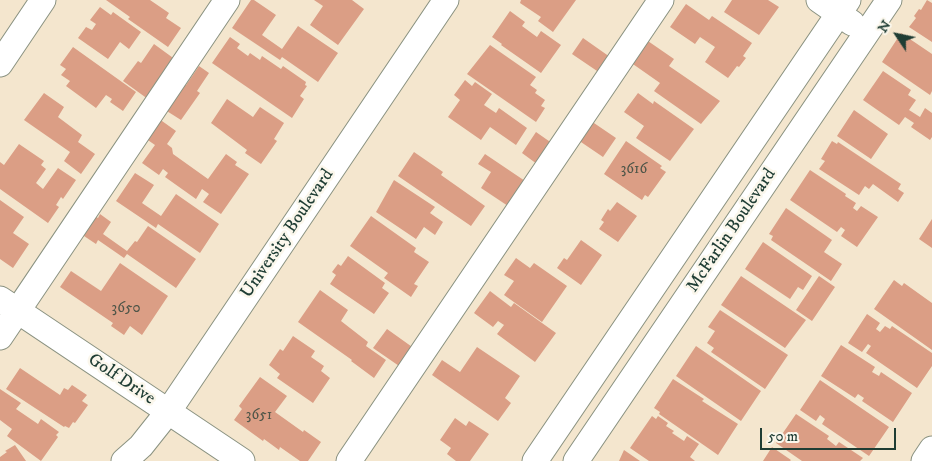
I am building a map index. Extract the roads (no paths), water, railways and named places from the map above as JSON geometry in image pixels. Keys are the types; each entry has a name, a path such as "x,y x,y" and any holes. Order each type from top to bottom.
{"street":[{"path":"0,64 43,0"},
{"path":"0,337 8,304 227,0"},
{"name":"University Boulevard","path":"124,461 141,446 168,412 446,0"},
{"path":"349,461 661,0"},
{"name":"McFarlin Boulevard","path":"576,461 889,0"},
{"path":"835,4 867,33"},
{"name":"McFarlin Boulevard","path":"536,461 835,4"},
{"name":"Golf Drive","path":"8,304 242,461"},
{"path":"924,461 932,449"}]}
